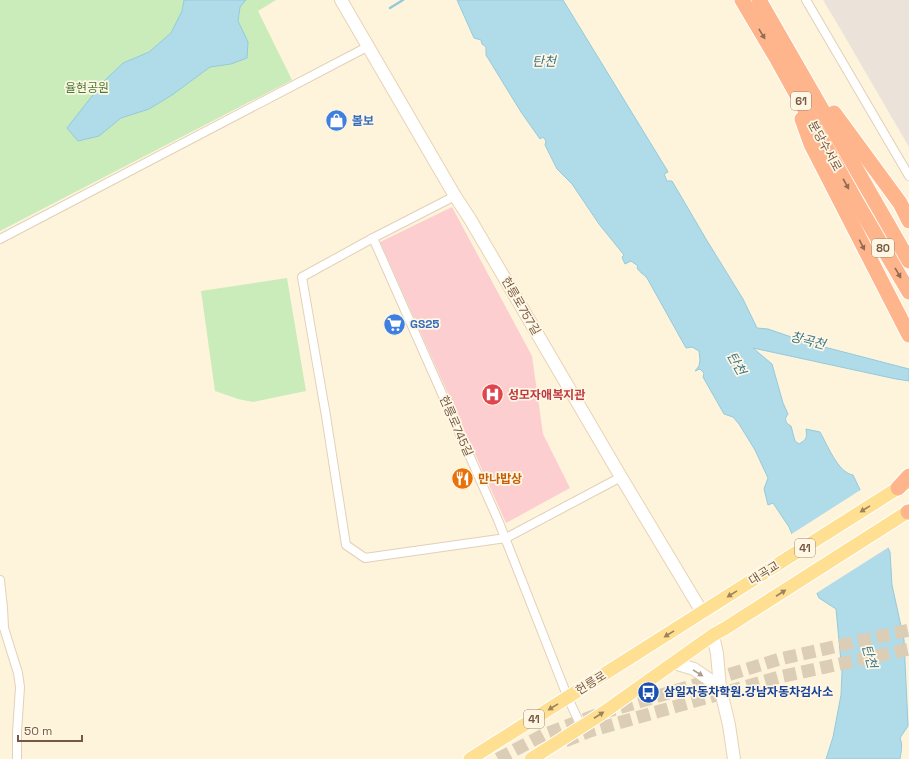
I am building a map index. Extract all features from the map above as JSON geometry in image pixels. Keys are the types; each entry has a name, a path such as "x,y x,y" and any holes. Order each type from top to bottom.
{"highway":[{"name":"분당수서로","path":"742,0 783,55 872,195 909,261"},
{"name":"분당수서로","path":"759,0 851,207 909,292"},
{"path":"783,55 900,203 909,221"},
{"path":"851,207 909,335"},
{"path":"903,485 909,476"}],"main road":[{"name":"헌릉로757길","path":"340,0 621,477 694,597 706,609"},
{"name":"대곡교","path":"706,609 903,485"},
{"name":"41","path":"531,759 600,715 719,632 909,512"},
{"name":"헌릉로","path":"470,759 706,609"},
{"path":"719,632 717,654 720,687 729,725 734,759"},
{"path":"674,663 694,669 720,687"}],"street":[{"path":"806,0 909,176"},
{"path":"0,239 367,47"},
{"path":"455,196 302,276 346,545 365,558 506,538 621,477"},
{"name":"헌릉로745길","path":"373,238 506,538 568,698 581,726"},
{"path":"0,580 4,628 18,672 20,687 16,732 17,759"}],"shaded area":[{"path":"823,0 909,0 909,147 841,30"},
{"name":"성모자애복지관","path":"452,207 532,356 543,434 570,488 506,523 380,242"}],"green space":[{"name":"율현공원","path":"0,0 276,0 258,11 292,80 0,231"},
{"path":"287,278 306,391 253,402 238,399 215,391 201,291"}],"water":[{"path":"184,0 246,0 240,7 238,21 248,42 247,58 231,64 210,67 172,95 149,109 121,118 99,136 78,141 67,128 103,82 123,63 149,52 171,33 182,11"},
{"name":"탄천","path":"457,0 563,0 667,170 668,172 664,174 667,181 672,181 743,299 757,328 768,329 809,343 909,369 909,381 753,348 772,364 783,403 788,414 786,421 787,424 791,426 795,441 799,444 805,439 806,429 820,432 838,464 842,469 853,475 890,552 892,585 904,640 908,726 900,738 902,746 900,759 826,759 833,737 841,695 842,672 836,609 819,598 789,527 773,503 768,505 764,489 768,478 755,450 733,417 724,414 703,377 704,373 700,369 695,371 699,366 699,351 692,347 686,348 647,278 638,270 638,266 631,261 625,264 622,257 624,255 599,224 572,184 557,169 545,145 546,141 543,137 540,139 521,112 486,55 486,47 482,44 481,40 474,38"}],"pier":[{"path":"862,489 889,547 815,594 790,535"}],"waterway":[{"path":"390,8 403,0"}],"tunnel":[{"path":"498,759 543,735 596,715 780,659 909,630"},
{"path":"565,741 590,731 779,677 909,649"}],"place":[{"name":"볼보","path":"336,121"},
{"name":"GS25","path":"394,324"},
{"name":"성모자애복지관","path":"493,395"},
{"name":"만나밥상","path":"462,479"},
{"name":"삼일자동차학원.강남자동차검사소","path":"649,692"}],"water label":[{"name":"창곡천","path":"808,340"}]}
